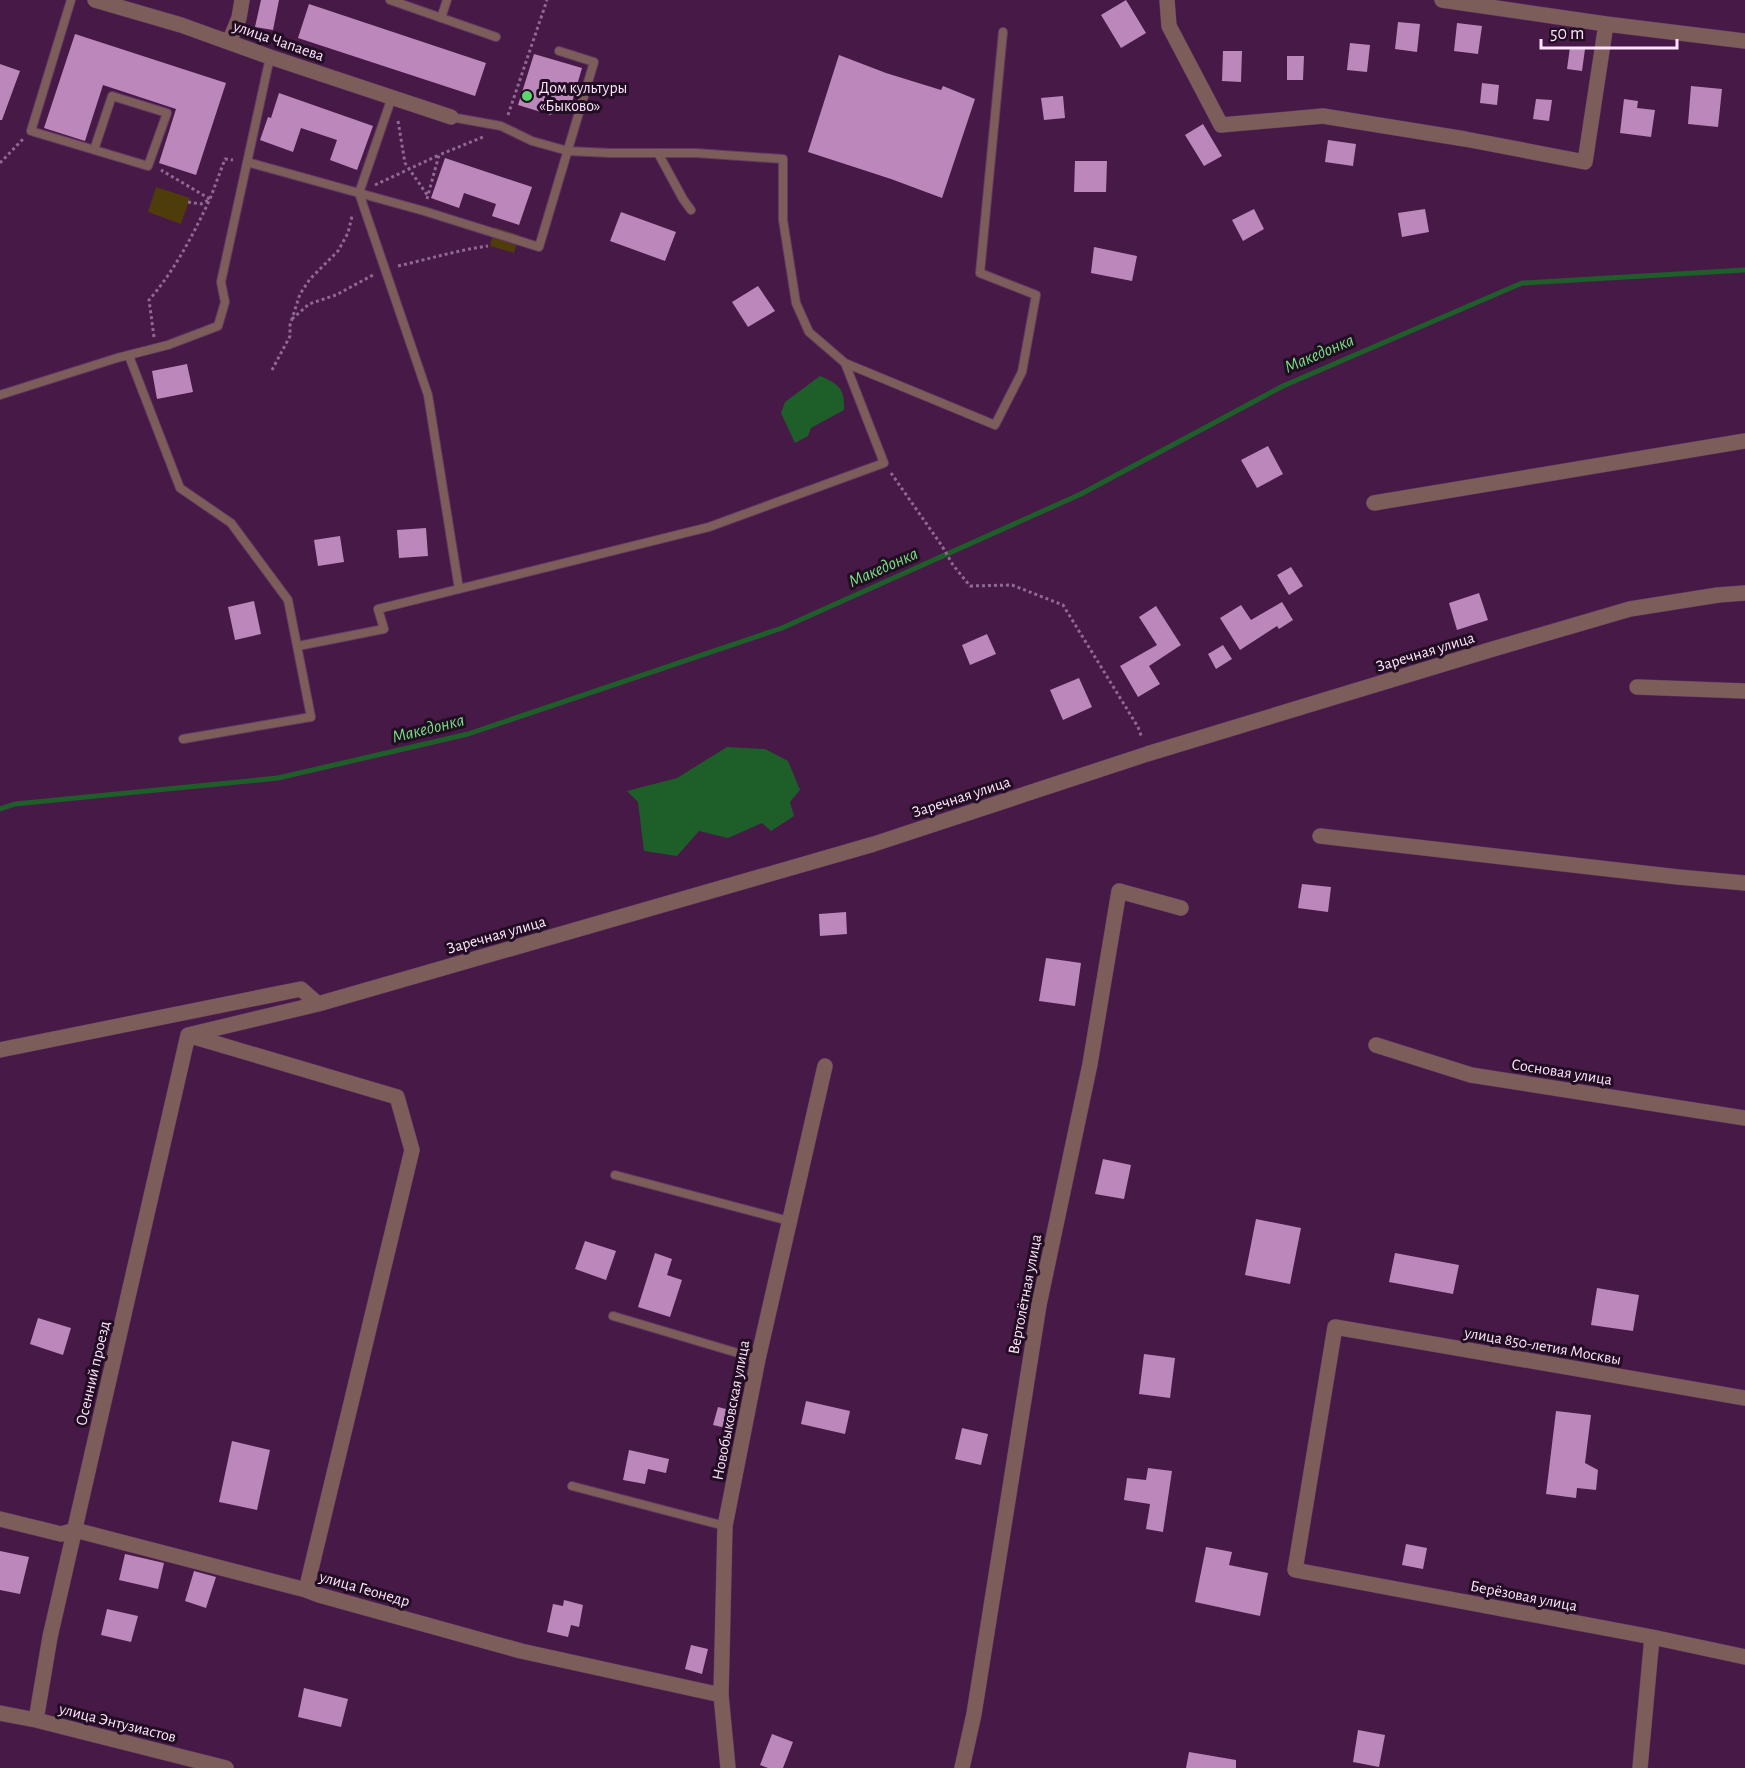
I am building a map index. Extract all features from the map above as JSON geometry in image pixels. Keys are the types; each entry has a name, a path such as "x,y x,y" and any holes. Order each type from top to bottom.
{"street":[{"name":"улица Чапаева","path":"95,0 181,25 451,117"},
{"path":"229,42 239,18 242,0"},
{"path":"1167,0 1170,26 1221,125 1323,116 1585,162 1606,24"},
{"path":"1442,0 1745,41"},
{"path":"1374,503 1745,441"},
{"name":"Заречная улица","path":"188,1035 318,1004 874,844 1147,754 1630,609 1745,593"},
{"path":"1637,687 1745,692"},
{"path":"1320,836 1745,883"},
{"name":"Вертолётная улица","path":"962,1768 974,1714 1039,1305 1089,1064 1119,891 1181,908"},
{"path":"0,1050 301,989 318,1004"},
{"path":"188,1035 397,1096 412,1150 306,1590"},
{"name":"Осенний проезд","path":"36,1720 50,1637 188,1035"},
{"name":"Сосновая улица","path":"1376,1046 1471,1075 1745,1118"},
{"name":"Новобыковская улица","path":"728,1768 721,1695 725,1526 758,1359 825,1066"},
{"name":"улица 850-летия Москвы","path":"1295,1570 1335,1327 1745,1398"},
{"name":"улица Геонедр","path":"0,1519 61,1534 75,1530 306,1590 520,1651 721,1695"},
{"name":"Берёзовая улица","path":"1295,1570 1652,1637 1745,1657"},
{"path":"1640,1768 1652,1637"},
{"name":"улица Энтузиастов","path":"0,1713 226,1768"}],"lane":[{"path":"71,0 31,131 94,150 148,166 167,113 112,96 94,150"},
{"path":"390,0 496,37"},
{"path":"441,18 447,0"},
{"path":"451,117 504,128 532,141 568,151 696,153 783,159 783,220 796,303 809,332 845,363 995,425 1022,372 1036,295 980,273 1003,32"},
{"path":"247,162 424,211 539,247 594,63 559,51"},
{"path":"0,395 156,348 218,326 225,302 221,282 270,57"},
{"path":"393,98 359,193 428,395 459,590"},
{"path":"658,153 691,210"},
{"path":"129,356 180,488 231,523 288,600 311,717 183,740"},
{"path":"298,646 384,629 378,609 709,527 884,463 845,363"},
{"path":"615,1175 789,1221"},
{"path":"613,1316 758,1359"},
{"path":"572,1486 725,1526"}],"path":[{"path":"272,370 290,336 290,325 300,294 310,279 338,251 348,233 359,193 504,128 547,0"},
{"path":"393,98 405,163 428,196"},
{"path":"0,163 31,131"},
{"path":"424,211 440,155"},
{"path":"156,348 149,300 164,283 188,245 210,200 225,159 247,162"},
{"path":"149,164 210,200"},
{"path":"188,202 201,204 210,200"},
{"path":"884,463 953,565 970,586 1012,585 1063,605 1138,727 1147,754"}],"shaded area":[{"path":"156,187 190,198 181,224 148,212"},
{"path":"495,227 519,235 514,253 490,246"},
{"path":"820,376 840,388 844,410 811,428 808,436 795,443 781,413 785,402"},
{"path":"727,747 765,749 788,761 800,790 790,802 794,816 771,831 762,823 728,838 699,831 677,856 644,851 638,802 627,791 677,778"}],"building":[{"path":"261,0 279,0 273,30 255,27"},
{"path":"1126,0 1146,33 1121,48 1101,15"},
{"path":"309,4 486,63 475,96 298,38"},
{"path":"1398,22 1420,24 1417,52 1395,49"},
{"path":"1457,23 1482,26 1478,54 1454,51"},
{"path":"75,34 226,83 196,175 159,163 176,109 103,85 85,141 44,128"},
{"path":"1350,43 1370,45 1367,72 1347,70"},
{"path":"1570,47 1585,49 1582,71 1567,69"},
{"path":"1223,51 1242,51 1241,82 1222,81"},
{"path":"534,54 582,68 570,109 554,105 551,115 518,105"},
{"path":"839,55 886,73 941,90 943,86 975,99 942,198 808,152"},
{"path":"1287,56 1304,56 1303,80 1287,80"},
{"path":"0,64 20,71 2,120 0,120"},
{"path":"1482,83 1499,85 1497,105 1480,103"},
{"path":"1691,86 1722,89 1718,127 1688,124"},
{"path":"279,93 373,126 357,170 330,160 337,140 301,128 293,152 260,140 268,117 271,118"},
{"path":"1063,96 1065,118 1044,120 1041,98"},
{"path":"1536,99 1552,100 1549,121 1533,119"},
{"path":"1624,99 1638,101 1637,108 1655,110 1651,137 1620,133"},
{"path":"1203,124 1222,156 1204,166 1185,135"},
{"path":"1328,140 1356,144 1353,166 1325,162"},
{"path":"445,158 532,187 519,225 492,216 496,204 464,193 459,208 431,198"},
{"path":"1075,161 1107,161 1106,192 1074,192"},
{"path":"1254,209 1264,229 1243,241 1232,220"},
{"path":"1425,209 1429,232 1402,237 1398,213"},
{"path":"621,212 676,232 665,261 610,241"},
{"path":"1094,247 1137,256 1132,281 1091,273"},
{"path":"758,286 775,311 748,327 732,302"},
{"path":"187,364 193,392 157,399 152,371"},
{"path":"1268,446 1283,474 1257,488 1241,460"},
{"path":"426,528 428,556 399,558 397,530"},
{"path":"340,536 344,562 318,566 314,540"},
{"path":"1291,567 1303,586 1289,595 1277,575"},
{"path":"1479,593 1488,620 1457,630 1449,603"},
{"path":"254,601 261,634 235,640 228,607"},
{"path":"1282,602 1293,620 1279,629 1277,626 1240,650 1220,618 1241,605 1251,620"},
{"path":"1156,606 1181,645 1149,666 1160,684 1138,697 1120,666 1157,645 1139,617"},
{"path":"987,634 996,654 970,665 962,645"},
{"path":"1223,645 1232,659 1216,669 1208,654"},
{"path":"1079,678 1092,707 1063,720 1050,690"},
{"path":"1302,884 1331,887 1328,912 1298,908"},
{"path":"846,912 847,934 820,936 819,914"},
{"path":"1046,958 1081,963 1075,1006 1039,1001"},
{"path":"1103,1159 1131,1165 1124,1199 1095,1194"},
{"path":"1256,1219 1301,1228 1290,1284 1245,1275"},
{"path":"585,1241 616,1251 606,1280 575,1269"},
{"path":"655,1253 672,1259 667,1275 682,1280 670,1317 638,1307"},
{"path":"1395,1253 1459,1265 1453,1294 1389,1282"},
{"path":"1597,1288 1639,1295 1633,1331 1591,1325"},
{"path":"38,1318 71,1328 63,1355 30,1344"},
{"path":"1144,1354 1175,1358 1170,1398 1139,1394"},
{"path":"806,1401 850,1411 845,1434 801,1424"},
{"path":"718,1407 738,1412 734,1430 713,1425"},
{"path":"1556,1411 1591,1415 1585,1463 1598,1470 1596,1490 1577,1488 1576,1498 1546,1494"},
{"path":"962,1428 988,1434 981,1465 955,1459"},
{"path":"232,1441 270,1450 257,1510 219,1502"},
{"path":"629,1450 669,1459 666,1473 648,1469 645,1484 623,1480"},
{"path":"1148,1468 1172,1471 1163,1532 1146,1529 1150,1504 1124,1500 1127,1478 1146,1480"},
{"path":"1406,1544 1427,1548 1423,1569 1402,1565"},
{"path":"1206,1547 1232,1552 1229,1565 1268,1573 1260,1616 1195,1602"},
{"path":"0,1551 29,1557 20,1594 0,1590"},
{"path":"125,1554 164,1563 158,1589 119,1580"},
{"path":"194,1571 216,1577 206,1608 185,1601"},
{"path":"564,1600 583,1605 579,1627 571,1625 568,1637 547,1632 553,1604 563,1606"},
{"path":"107,1609 138,1616 131,1642 101,1635"},
{"path":"691,1645 708,1649 702,1674 685,1669"},
{"path":"304,1688 348,1699 341,1727 298,1717"},
{"path":"1358,1730 1385,1735 1379,1767 1353,1762"},
{"path":"772,1734 793,1742 783,1768 768,1768 760,1765"},
{"path":"1189,1752 1236,1760 1236,1768 1186,1768"}],"waterway":[{"name":"Македонка","path":"0,809 15,804 278,778 468,734 782,628 1081,494 1283,386 1522,283 1745,270"}],"place":[{"name":"Дом культуры «Быково»","path":"527,96"}]}
